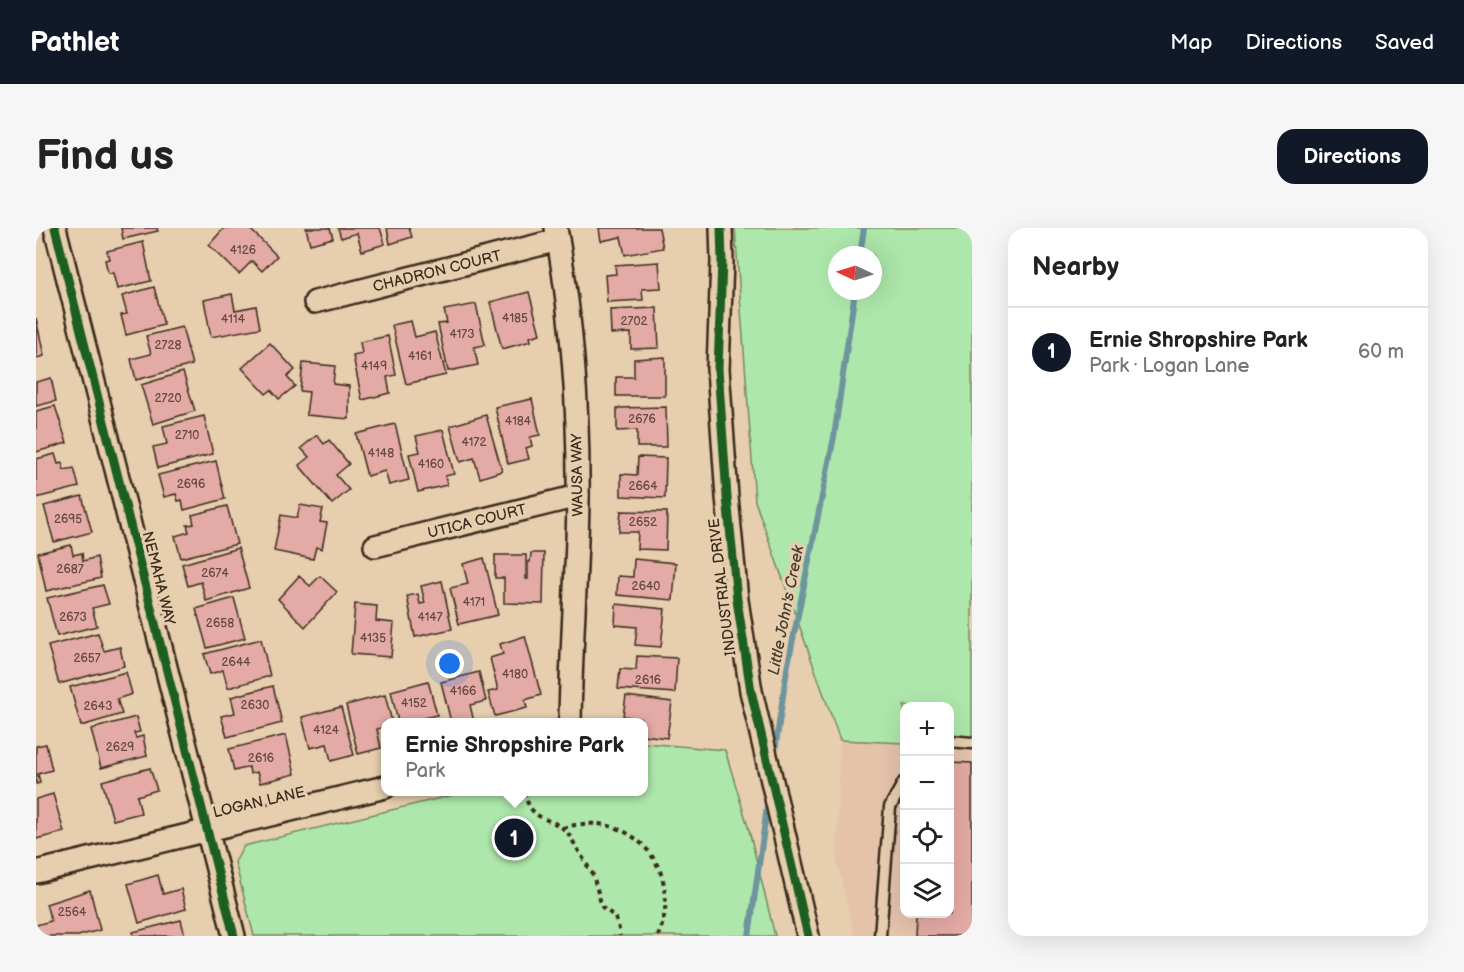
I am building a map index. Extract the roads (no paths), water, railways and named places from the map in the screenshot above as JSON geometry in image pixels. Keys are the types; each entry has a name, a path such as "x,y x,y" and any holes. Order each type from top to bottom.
{"street":[{"name":"NEMAHA WAY","path":"55,228 234,936"},
{"name":"INDUSTRIAL DRIVE","path":"721,228 718,369 736,600 751,691 808,936"},
{"name":"CHADRON COURT","path":"315,302 557,234"},
{"name":"WAUSA WAY","path":"557,234 569,326 578,496 570,718"},
{"name":"UTICA COURT","path":"375,546 578,496"},
{"name":"LOGAN LANE","path":"36,872 381,788"}],"lane":[{"path":"954,741 972,743"},
{"path":"880,936 890,807 900,789"}],"waterway":[{"name":"Little John's Creek","path":"861,246 864,228"},
{"name":"Little John's Creek","path":"774,757 787,669 834,437 854,300"},
{"name":"Little John's Creek","path":"749,936 768,800"}],"place":[{"name":"Ernie Shropshire Park","path":"514,838"}]}
